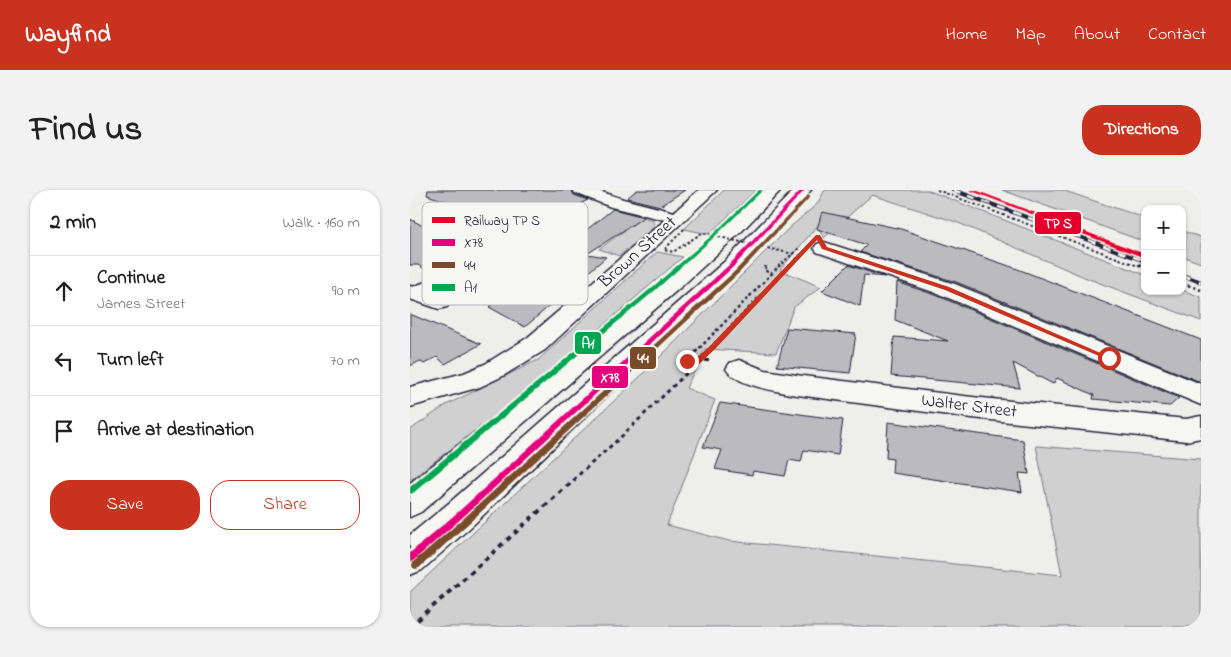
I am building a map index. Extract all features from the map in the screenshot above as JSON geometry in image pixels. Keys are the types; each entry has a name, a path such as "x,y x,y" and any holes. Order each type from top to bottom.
{"street":[{"path":"581,190 681,224"},
{"name":"Brown Street","path":"588,301 681,224 709,190"},
{"path":"410,502 517,416 650,304 715,246 773,190"},
{"path":"410,558 468,508 731,266 803,190"},
{"path":"819,239 947,289 1201,396"},
{"name":"Brown Street","path":"410,397 470,380 494,370 536,344 583,305"},
{"name":"Walter Street","path":"739,369 769,380 867,394 1186,430 1201,427"}],"path":[{"path":"937,190 1141,266"},
{"path":"681,224 664,250 673,252 702,233 793,254"},
{"path":"692,366 687,361 771,273 793,254 819,239"},
{"path":"410,627 623,435 819,239"},
{"path":"1186,284 1201,290"}],"shaded area":[{"path":"724,190 756,190 709,234 684,229"},
{"path":"825,190 927,190 1141,273 1141,295 1186,295 1186,291 1201,297 1201,321 1089,279 956,222 872,195 824,238 817,226 780,270 821,287 794,307 776,353 705,349 686,388 715,400 667,525 729,541 1062,575 1036,446 1201,459 1201,627 410,627 410,592 645,372 788,229 817,204"},
{"path":"1002,190 1062,190 1141,217 1141,241"},
{"path":"643,217 652,220 655,226 619,256 599,249"},
{"path":"1186,232 1201,237 1201,263 1186,257"},
{"path":"657,252 683,257 523,394 410,480 410,430 446,405 538,360"}],"building":[{"path":"428,190 571,190 574,195 588,200 584,202 449,202 427,195"},
{"path":"637,190 685,190 660,206 627,198"},
{"path":"613,209 644,217 588,253 588,229"},
{"path":"822,212 901,229 1015,268 1201,340 1201,378 1198,381 956,282 860,252 867,245 817,229"},
{"path":"410,219 422,225 422,267 418,265 410,265"},
{"path":"588,254 606,257 588,273"},
{"path":"848,265 885,277 864,275 860,306 822,291"},
{"path":"897,282 938,296 1179,398 1170,406 1093,399 1094,395 1057,378 1053,384 1013,363 1020,388 891,376 894,337 948,341 895,320"},
{"path":"492,305 550,305 525,327 489,307"},
{"path":"410,314 481,344 445,364 437,357 424,364 420,361 410,366"},
{"path":"787,328 856,334 850,373 777,366"},
{"path":"720,403 843,420 838,455 804,450 801,462 789,460 785,476 753,471 752,475 715,469 722,450 703,447"},
{"path":"888,422 1023,440 1029,474 1019,473 1022,492 892,473 893,459 886,458"}],"railway":[{"path":"953,190 1141,260"},
{"path":"1186,276 1201,282"}],"transit line":[{"name":"A1","path":"410,491 650,292 710,239 761,190"},
{"name":"X78","path":"410,558 461,514 731,266 803,190"},
{"path":"971,190 1141,254"},
{"name":"44","path":"416,565 737,272 809,196"}],"route":[{"path":"687,361 692,366 713,347 772,283 818,237 824,248 947,289 1109,358"}]}
